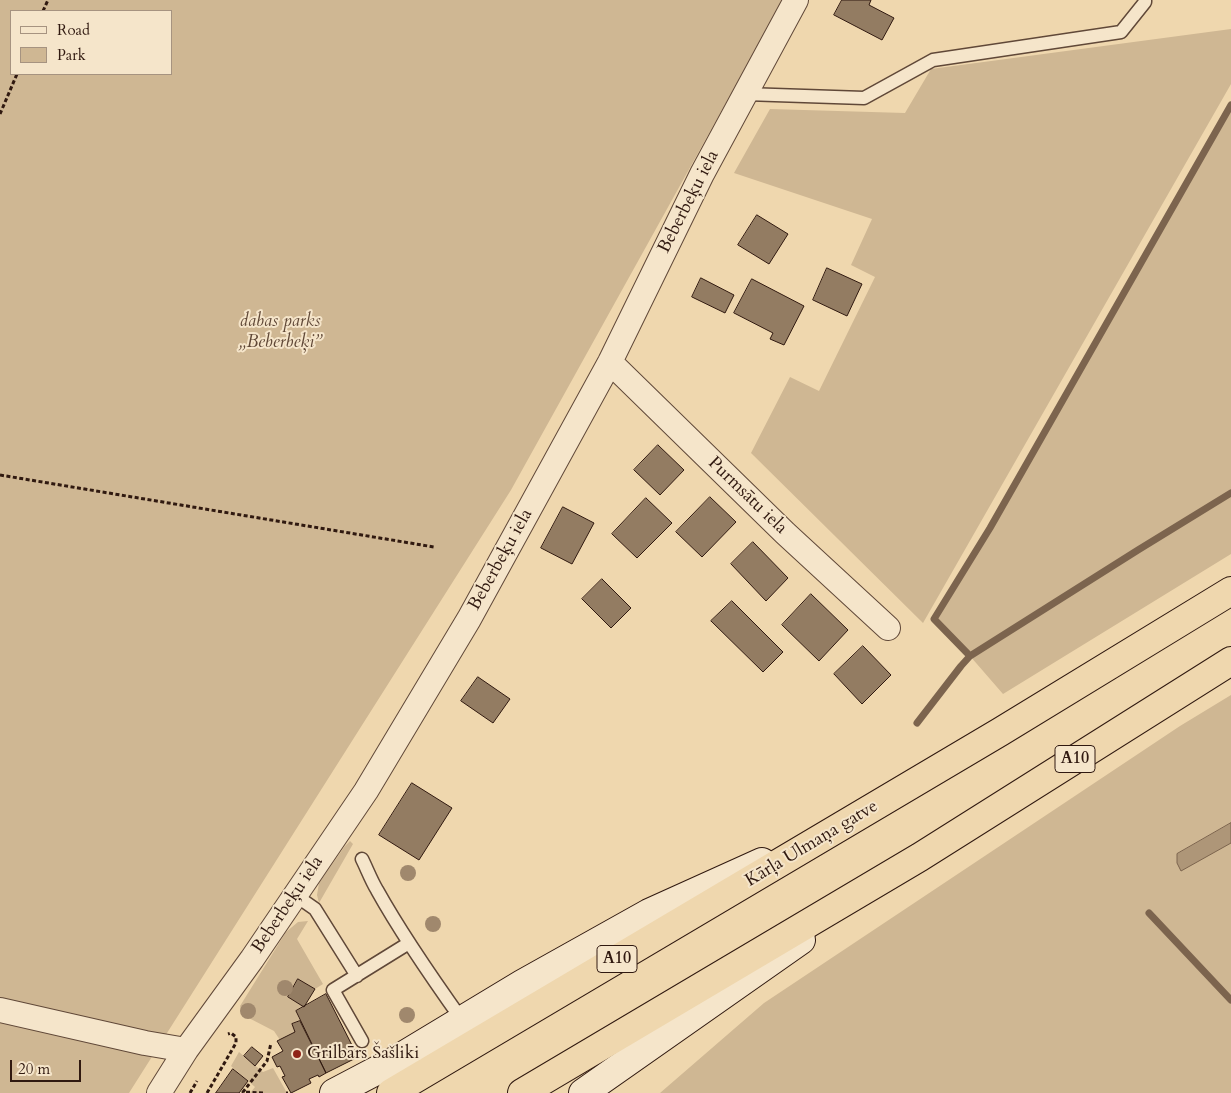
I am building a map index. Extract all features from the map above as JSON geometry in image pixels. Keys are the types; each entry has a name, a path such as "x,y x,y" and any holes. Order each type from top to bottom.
{"highway":[{"name":"Kārļa Ulmaņa gatve","path":"391,1093 1000,732 1231,591"},
{"name":"A10","path":"522,1093 920,857 1231,661"}],"street":[{"name":"Beberbeķu iela","path":"159,1093 186,1050 252,959 366,791 469,619 610,362 702,174 796,0"},
{"name":"Purmsātu iela","path":"610,362 785,533 888,628"},
{"path":"334,1093 391,1063 522,984 649,913 844,825"},
{"path":"583,1093 920,857"},
{"path":"0,1010 145,1043 186,1050"}],"lane":[{"path":"746,94 864,98 933,60 1121,32 1145,0"},
{"path":"362,859 376,890 409,943 462,1020"},
{"path":"295,895 316,909 357,976"},
{"path":"362,1041 333,990 409,943"}],"path":[{"path":"0,114 17,75"},
{"path":"0,475 434,547"},
{"path":"207,1093 236,1043 236,1036 231,1033 223,1036"},
{"path":"263,1093 243,1092 267,1061 271,1043"},
{"path":"190,1093 200,1077"}],"green space":[{"name":"dabas parks „Beberbeķi”","path":"0,0 783,0 511,490 129,1093 0,1093"},
{"path":"1231,29 1231,84 923,623 751,453 790,377 819,391 875,277 851,265 872,219 734,173 770,109 905,113 931,69"},
{"path":"1231,105 1231,554 1003,694 934,619 990,528"},
{"path":"1231,695 1231,1093 660,1093 764,1003 1180,726"},
{"path":"350,841 353,844 319,903 317,895 319,883"},
{"path":"308,921 297,939 323,984 315,989 298,979 288,997 304,1007 296,1011 300,1021 292,1024 295,1032 280,1040 274,1031 243,1015 240,1006 286,932 298,922"},
{"path":"239,1052 263,1072 273,1068 287,1093 250,1093 255,1087 231,1066"}],"shaded area":[{"path":"1231,823 1231,843 1181,871 1177,863 1177,854"}],"building":[{"path":"842,0 871,0 869,5 894,18 882,40 834,15"},
{"path":"757,215 788,234 769,264 738,245"},
{"path":"827,268 862,284 847,316 813,300"},
{"path":"701,278 734,295 725,313 692,297"},
{"path":"752,279 804,306 784,345 770,339 773,333 734,313"},
{"path":"658,445 684,470 660,495 634,470"},
{"path":"710,497 736,522 702,557 676,532"},
{"path":"646,498 672,523 637,558 612,534"},
{"path":"563,507 594,523 572,564 541,548"},
{"path":"753,542 788,578 766,601 731,564"},
{"path":"602,579 631,608 611,628 582,599"},
{"path":"811,594 848,630 819,661 782,625"},
{"path":"732,601 783,652 763,672 711,621"},
{"path":"863,646 891,675 862,704 834,674"},
{"path":"478,677 510,699 493,723 461,701"},
{"path":"412,783 452,808 419,860 379,835"},
{"path":"298,979 315,989 304,1007 288,997"},
{"path":"326,994 358,1057 326,1073 296,1011"},
{"name":"Grilbārs Šašliki","path":"300,1021 326,1073 309,1079 311,1083 291,1093 282,1077 285,1076 280,1066 277,1067 272,1057 283,1051 277,1041 295,1032 292,1024"},
{"path":"252,1047 263,1056 255,1066 244,1056"},
{"path":"233,1069 248,1081 239,1093 216,1093"}],"waterway":[{"path":"970,656 934,619 990,528 1231,105"},
{"path":"917,723 970,656 1231,493"},
{"path":"1149,913 1231,1000"}],"place":[{"name":"Grilbārs Šašliki","path":"297,1054"}]}
